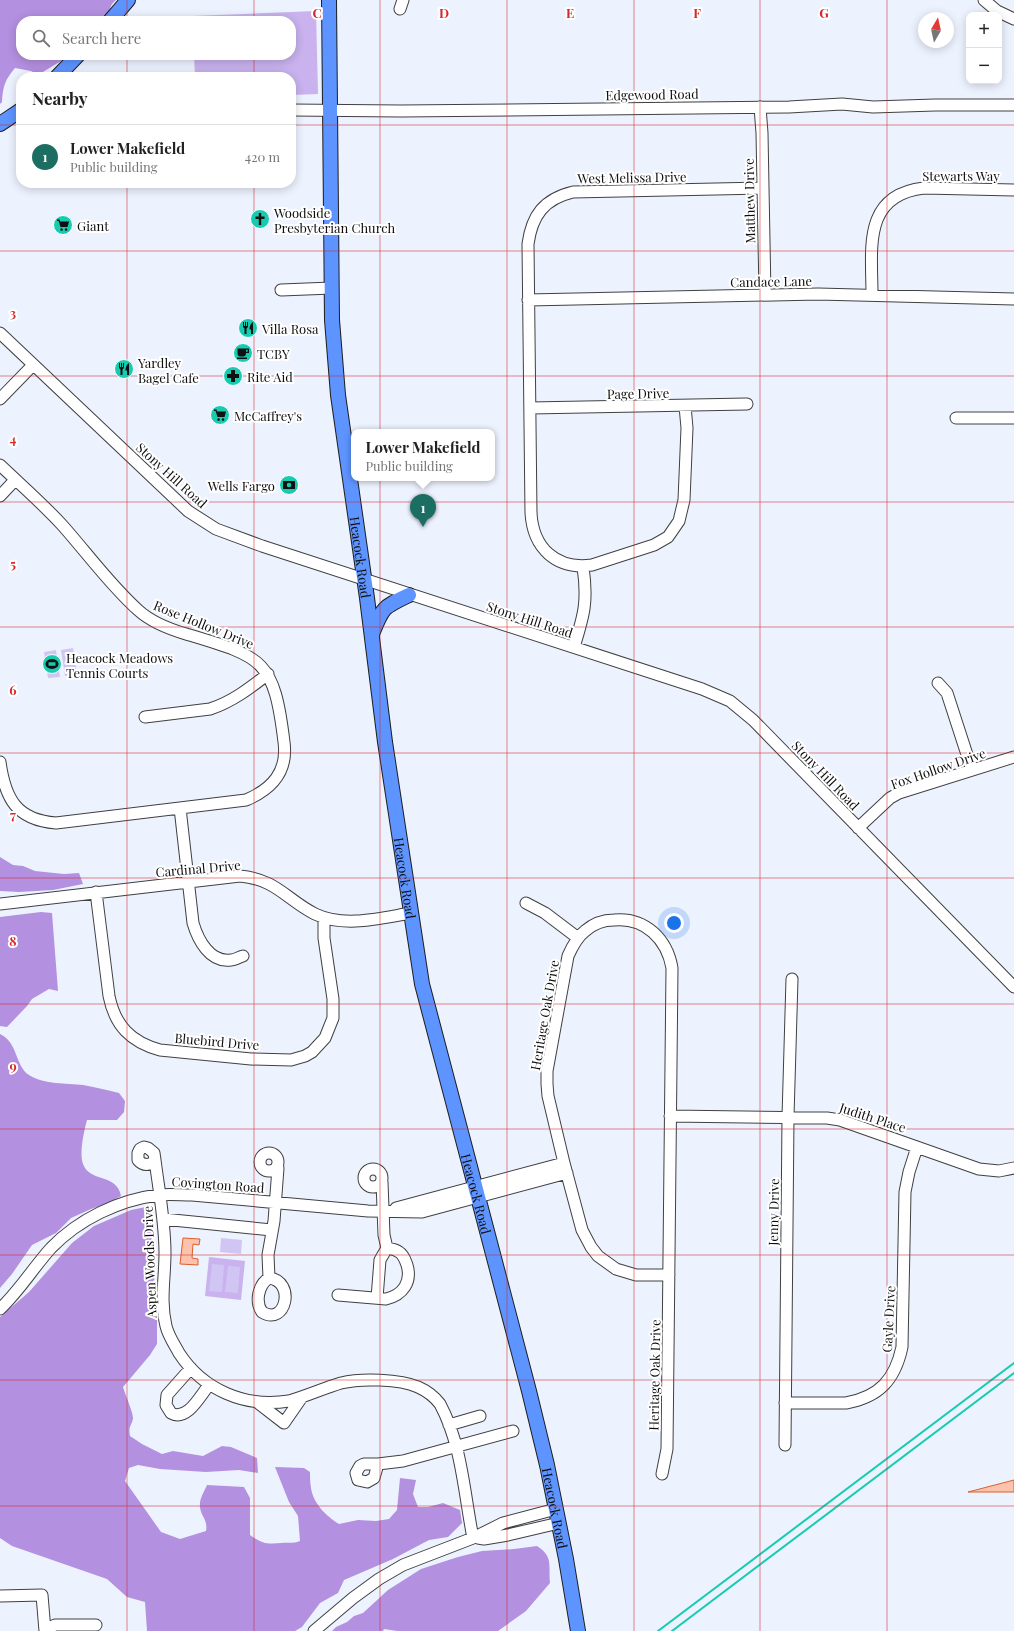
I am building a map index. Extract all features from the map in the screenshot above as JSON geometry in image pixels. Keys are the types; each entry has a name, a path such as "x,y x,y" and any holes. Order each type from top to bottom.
{"main road":[{"path":"114,16 128,0"},
{"name":"Heacock Road","path":"329,0 332,288 334,347 338,395 384,734 411,913 426,1006 453,1098 529,1391 559,1523 578,1631"},
{"path":"62,72 73,60"},
{"path":"0,124 16,115"},
{"path":"371,636 382,610 387,605 409,595"}],"street":[{"path":"984,0 997,11 1014,19"},
{"name":"Edgewood Road","path":"296,110 452,111 760,107 842,104 873,107 1014,105"},
{"name":"Matthew Drive","path":"760,107 764,188 765,295"},
{"name":"West Melissa Drive","path":"583,567 568,564 549,555 533,532 531,513 528,244 530,231 537,214 544,206 556,197 573,192 764,188"},
{"name":"Stewarts Way","path":"872,295 874,228 876,219 882,210 895,197 913,190 924,188 1014,190"},
{"path":"281,290 332,288"},
{"name":"Candace Lane","path":"528,300 818,294 1014,299"},
{"name":"Stony Hill Road","path":"0,333 146,472 188,511 202,521 234,536 364,581 574,647 702,689 730,701 753,720 1014,987"},
{"path":"0,398 33,365"},
{"name":"Page Drive","path":"530,408 747,404"},
{"path":"574,647 585,607 586,583 583,567 654,545 663,540 675,528 682,513 684,500 687,428 685,406"},
{"path":"956,418 1014,418"},
{"name":"Rose Hollow Drive","path":"0,465 56,518 125,598 143,615 162,626 238,650 257,662 268,674 277,697 284,746 283,765 276,780 265,791 246,800 56,823 41,821 27,815 12,801 5,788 0,762"},
{"path":"0,496 15,480"},
{"path":"145,717 210,709 220,706 268,674"},
{"path":"938,682 947,693 972,770"},
{"name":"Fox Hollow Drive","path":"858,828 890,798 899,793 1014,757"},
{"path":"180,808 196,933 202,944 209,952 224,960 232,960 243,956"},
{"name":"Cardinal Drive","path":"0,904 225,877 249,877 272,885 304,907 324,918 346,921 367,920 411,913"},
{"name":"Bluebird Drive","path":"96,892 102,928 109,996 113,1012 130,1036 141,1044 160,1050 251,1059 291,1060 305,1056 312,1052 325,1038 333,1018 333,1000 324,938 324,918"},
{"path":"526,903 545,912 578,938"},
{"name":"Heritage Oak Drive","path":"662,1474 667,1449 669,1275 670,1116 672,968 668,952 663,943 652,930 641,924 628,920 609,920 600,922 585,931 578,938 568,956 547,1071 548,1096 565,1168 582,1230 591,1247 598,1256 608,1264 624,1272 646,1275 669,1275"},
{"name":"Jenny Drive","path":"785,1445 788,1117 792,979"},
{"name":"Judith Place","path":"670,1116 827,1118 840,1120 979,1169 999,1171 1014,1168"},
{"name":"Gayle Drive","path":"785,1403 846,1403 856,1401 878,1391 896,1369 902,1347 905,1192 909,1172 917,1147"},
{"name":"Covington Road","path":"155,1160 160,1195"},
{"name":"Covington Road","path":"269,1278 268,1255 278,1168"},
{"name":"Covington Road","path":"0,1309 23,1285 50,1250 76,1227 115,1205 147,1197 160,1195 192,1195 383,1211 422,1212 477,1192 565,1168"},
{"path":"377,1298 380,1260 387,1248 384,1235 382,1182"},
{"name":"Aspen Woods Drive","path":"160,1195 165,1253 162,1296 164,1315 171,1339 191,1368 209,1385 234,1397 257,1402 280,1402 302,1397 342,1383 366,1380 408,1384 426,1391 436,1398 444,1411 457,1447 473,1538"},
{"path":"163,1219 272,1230"},
{"path":"338,1296 386,1299 393,1297 404,1288 409,1276 404,1258 400,1252 387,1248"},
{"path":"191,1368 167,1395 166,1404 170,1413 180,1416 187,1413 209,1385"},
{"name":"Aspen Woods Drive","path":"257,1402 284,1423 302,1397"},
{"path":"449,1425 480,1416"},
{"path":"378,1464 403,1461 513,1431"},
{"path":"314,1631 352,1598 385,1575 427,1555 473,1538 503,1523 556,1509"},
{"path":"473,1538 484,1539 508,1535 559,1523"},
{"path":"0,1596 42,1595 45,1630 55,1624 96,1625"}],"shaded area":[{"path":"0,0 116,0 106,16 16,16 16,60 62,60 43,72 33,72 15,68 5,84 2,102 0,104"},
{"path":"316,11 318,94 296,95 296,72 195,72 194,60 296,60 296,16 192,16"},
{"name":"Heacock Meadows Tennis Courts","path":"73,648 77,674 65,676 61,650"},
{"name":"Heacock Meadows Tennis Courts","path":"56,650 60,677 48,678 44,652"},
{"path":"0,857 13,865 23,866 35,871 64,874 79,873 83,884 53,890 19,892 0,891"},
{"path":"41,912 52,913 58,991 49,989 32,999 7,1027 0,1026 0,917"},
{"path":"0,1034 10,1043 21,1066 29,1075 49,1082 83,1085 119,1093 125,1101 124,1112 117,1120 87,1120 82,1148 82,1159 86,1170 91,1174 114,1184 119,1189 121,1196 107,1204 71,1218 56,1233 32,1245 12,1274 0,1288"},
{"path":"151,1206 150,1215 153,1223 151,1244 155,1253 154,1288 157,1312 157,1344 150,1355 123,1387 133,1415 133,1421 129,1430 130,1436 162,1454 173,1451 203,1456 222,1446 231,1447 257,1458 258,1473 239,1470 206,1472 160,1469 138,1465 129,1468 125,1481 161,1532 180,1539 206,1531 206,1524 201,1510 200,1501 207,1485 244,1487 250,1498 250,1535 262,1542 268,1543 292,1543 300,1541 298,1516 289,1502 275,1467 304,1468 310,1472 310,1482 314,1499 329,1517 339,1524 358,1520 376,1521 389,1519 397,1510 400,1478 416,1480 413,1494 418,1507 428,1507 443,1503 460,1510 462,1523 448,1537 429,1540 393,1559 344,1580 338,1593 320,1603 302,1627 295,1631 147,1631 145,1602 127,1597 107,1579 12,1546 0,1538 0,1317 29,1292 72,1243 94,1226 131,1210"},
{"path":"183,1238 200,1239 199,1245 193,1244 192,1258 198,1259 198,1265 180,1264"},
{"path":"221,1238 242,1240 241,1254 220,1252"},
{"path":"209,1257 245,1261 241,1300 205,1296"},
{"path":"212,1264 224,1265 222,1292 209,1291"},
{"path":"228,1266 240,1267 238,1293 225,1292"},
{"path":"1014,1480 1014,1492 968,1492"},
{"path":"537,1546 546,1554 548,1558 550,1583 526,1611 498,1631 397,1631 384,1629 383,1631 332,1631 354,1616 363,1613 388,1590 421,1569 482,1551"}],"railway":[{"path":"658,1631 1014,1363"},
{"path":"672,1631 1014,1373"}],"place":[{"name":"Woodside Presbyterian Church","path":"260,219"},
{"name":"Giant","path":"63,225"},
{"name":"Villa Rosa","path":"248,328"},
{"name":"TCBY","path":"243,353"},
{"name":"Yardley Bagel Cafe","path":"124,369"},
{"name":"Rite Aid","path":"233,376"},
{"name":"McCaffrey's","path":"220,415"},
{"name":"Wells Fargo","path":"289,485"},
{"name":"Lower Makefield","path":"423,527"},
{"name":"Heacock Meadows Tennis Courts","path":"52,664"}]}
